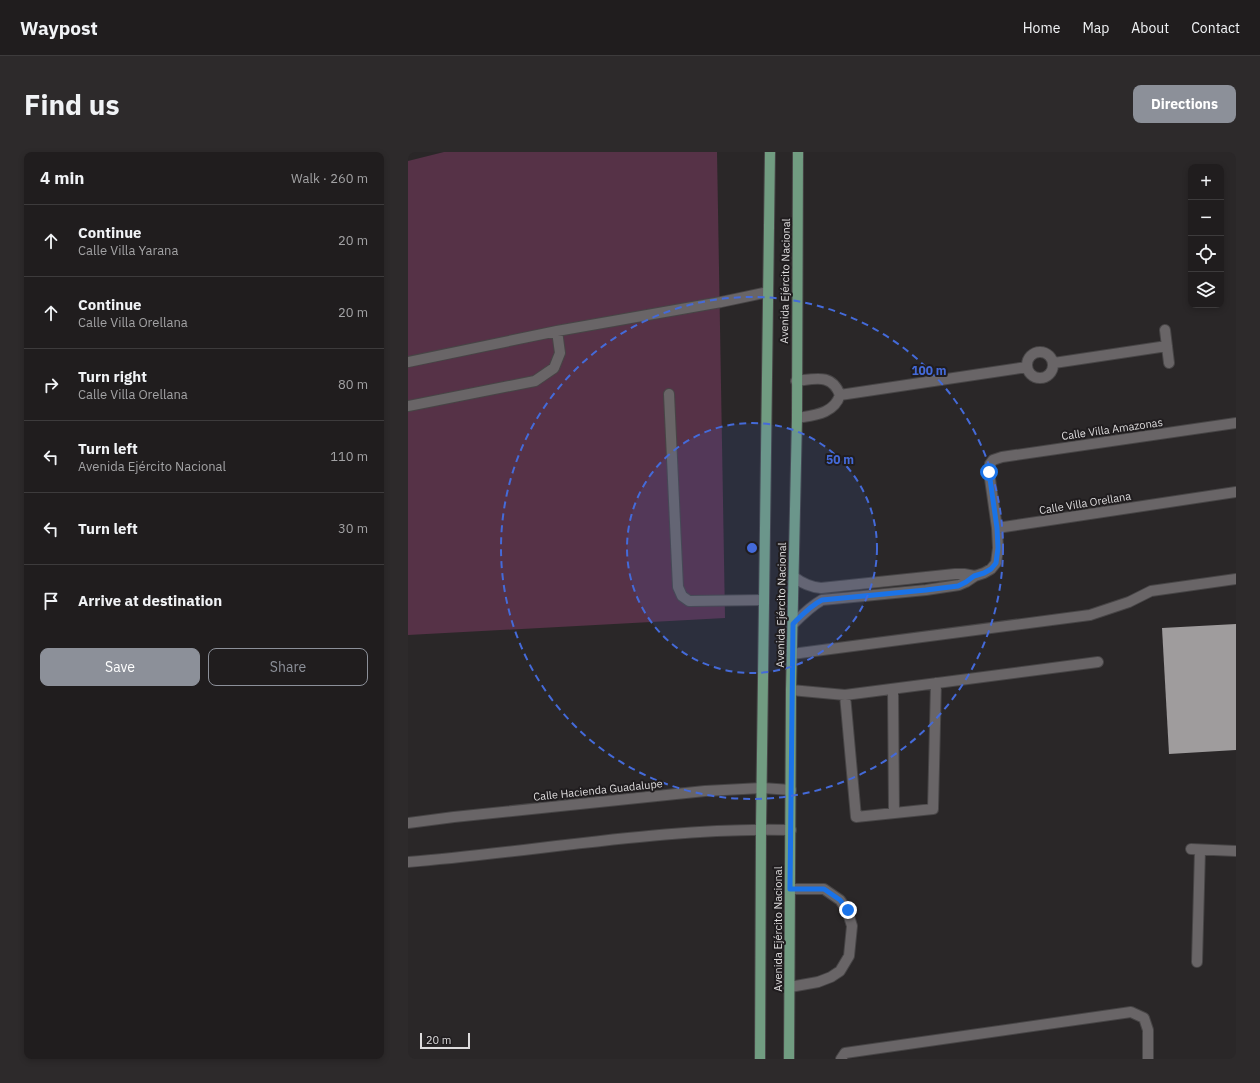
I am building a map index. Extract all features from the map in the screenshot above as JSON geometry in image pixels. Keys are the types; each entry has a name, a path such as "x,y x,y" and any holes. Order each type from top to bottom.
{"main road":[{"name":"Avenida Ejército Nacional","path":"760,1059 761,829 770,152"},
{"name":"Avenida Ejército Nacional","path":"789,1059 791,690 797,418 798,152"}],"street":[{"path":"408,362 557,331 721,302 768,292"},
{"path":"1165,330 1169,363"},
{"path":"408,406 535,381 554,368 560,353 557,331"},
{"path":"1054,363 1167,346"},
{"path":"1039,352 1045,353 1051,357 1054,363 1054,368 1051,373 1042,379 1032,376 1027,367 1028,360 1032,355 1039,352"},
{"path":"840,395 1027,367"},
{"path":"796,381 817,378 825,379 835,384 840,395 836,404 825,412 797,418"},
{"path":"669,394 678,586 682,596 689,601 764,600"},
{"name":"Calle Villa Amazonas","path":"997,528 989,472 990,464 993,460 1002,457 1236,423"},
{"name":"Calle Villa Orellana","path":"997,528 1236,492"},
{"path":"793,624 805,612 822,600 958,586 974,576 991,569 996,563 998,548 997,528"},
{"path":"794,577 803,584 821,588 955,574 974,576"},
{"path":"925,578 926,590"},
{"path":"792,654 1090,615 1129,602 1151,591 1236,579"},
{"path":"821,588 822,600"},
{"path":"791,690 845,695 1098,662"},
{"path":"845,695 856,817 933,809 936,683"},
{"path":"893,689 894,813"},
{"name":"Calle Hacienda Guadalupe","path":"408,823 704,791 762,788 791,790"},
{"path":"408,862 452,859 713,830 790,830"},
{"path":"1197,962 1196,849 1236,852"},
{"path":"790,889 824,889 840,900 848,910 852,926 849,956 840,971 824,980 790,987"},
{"path":"840,1059 845,1053 1131,1012 1144,1018 1148,1030 1148,1059"}],"shaded area":[{"path":"444,152 717,152 725,618 408,635 408,161"}],"building":[{"path":"1236,624 1236,750 1169,754 1162,628"}],"route":[{"path":"848,910 840,900 824,889 790,889 791,690 793,624 805,612 822,600 958,586 974,576 991,569 996,563 998,548 997,528 989,472"}]}
